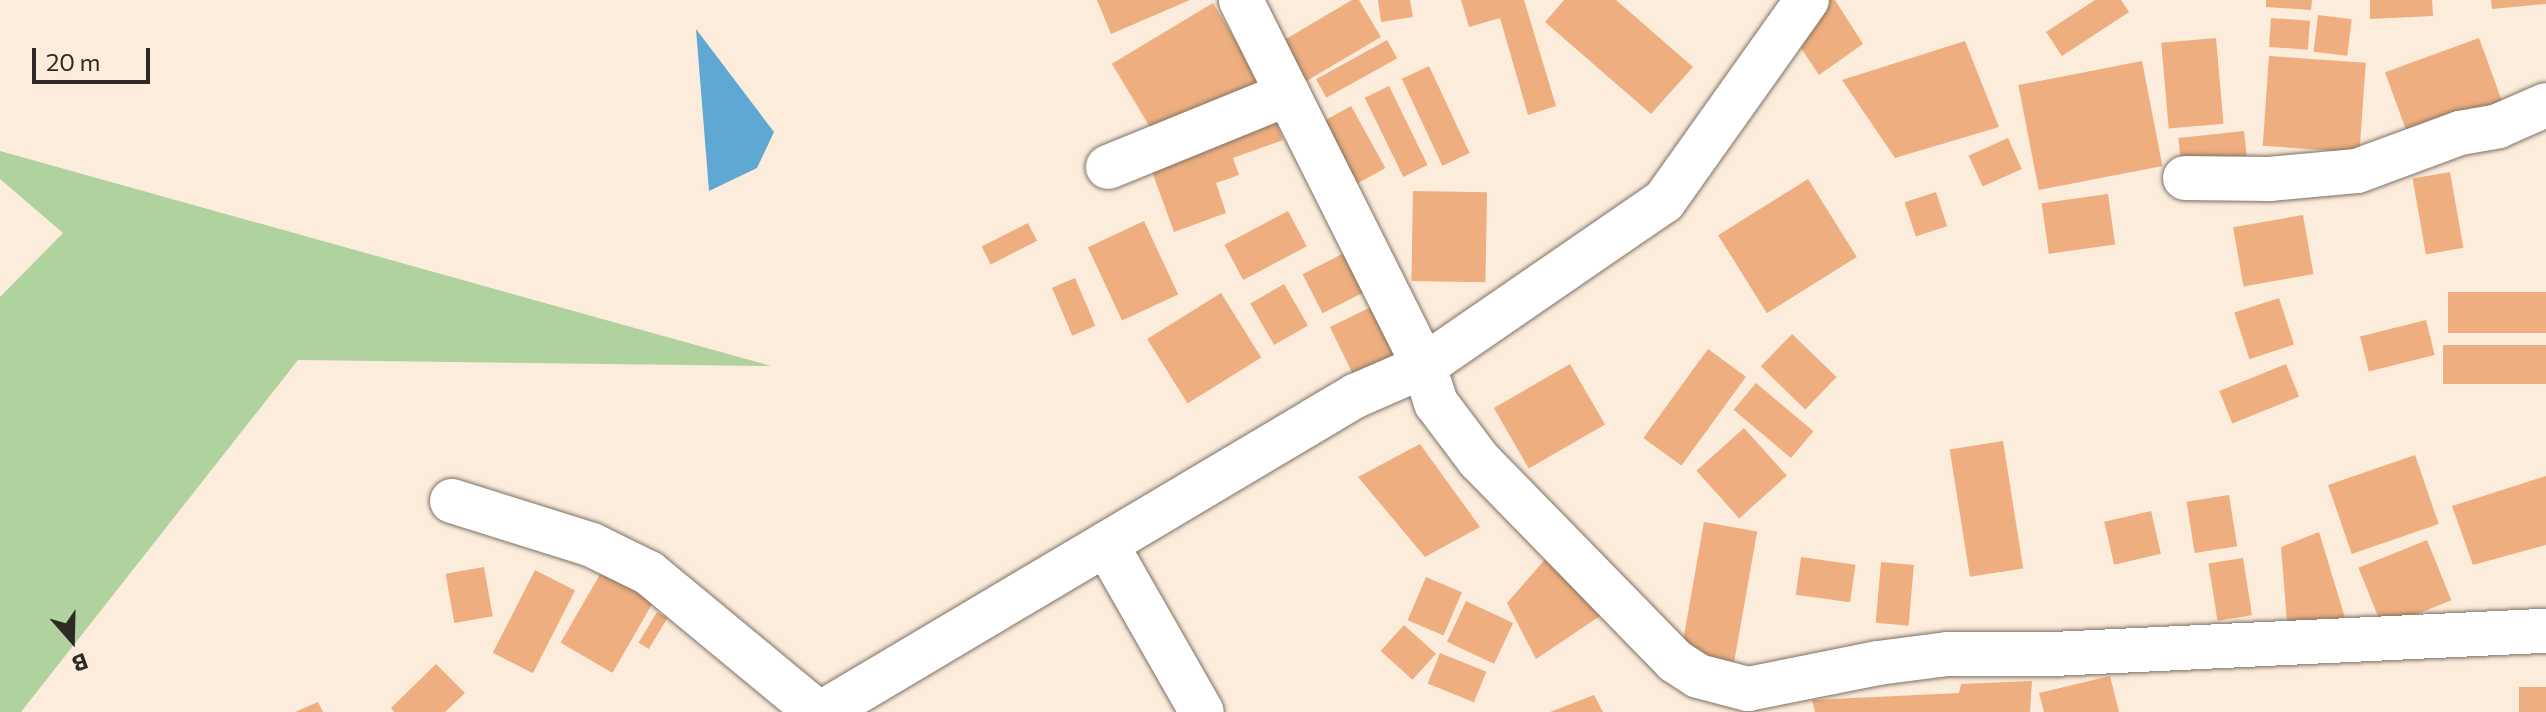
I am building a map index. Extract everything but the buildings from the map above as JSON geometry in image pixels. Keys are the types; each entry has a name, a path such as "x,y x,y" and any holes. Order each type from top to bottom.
{"street":[{"path":"1241,0 1424,366 1436,403 1452,426 1567,555 1675,661 1698,676 1730,687 1778,686 1878,663 1947,654 2068,653 2546,631"},
{"path":"452,501 592,545 649,573 837,708 1355,396 1424,366 1664,201 1807,0"},
{"path":"1108,167 1288,94"},
{"path":"2185,178 2269,179 2357,171 2460,133 2498,126 2546,105"},
{"path":"1106,544 1202,712"}],"green space":[{"path":"0,151 771,366 298,360 21,712 0,712 0,297 63,233 0,179"}],"water":[{"path":"696,29 774,132 757,168 709,191"}]}
